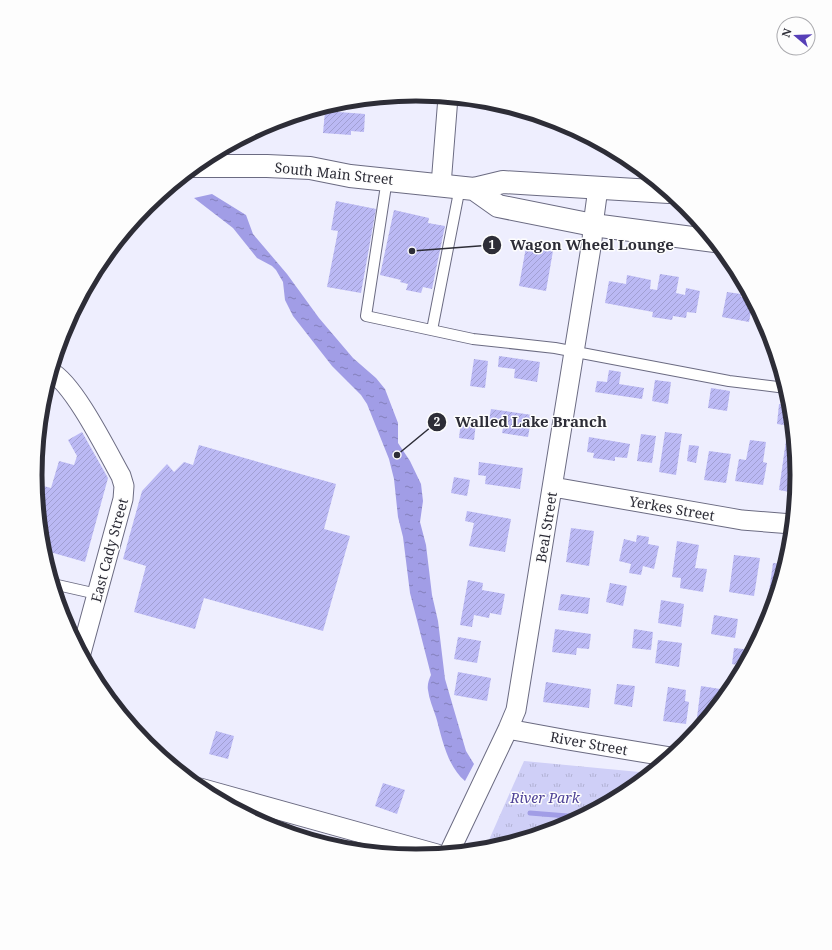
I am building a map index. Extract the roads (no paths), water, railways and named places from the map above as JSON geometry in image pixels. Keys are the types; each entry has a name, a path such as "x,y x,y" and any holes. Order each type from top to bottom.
{"street":[{"path":"449,103 458,187"},
{"name":"South Main Street","path":"205,166 310,168 350,176 458,187 503,182 660,191"},
{"name":"South Main Street","path":"458,187 498,206 593,225 707,240"},
{"name":"Beal Street","path":"452,847 516,710 575,352 592,241 598,188"},
{"name":"East Cady Street","path":"56,375 68,388 82,409 121,476 124,486 123,499 83,645"},
{"name":"Yerkes Street","path":"553,487 742,520 787,524"},
{"name":"River Street","path":"508,729 664,755"},
{"path":"220,794 419,849"}],"lane":[{"path":"387,179 366,316 473,339 555,348 729,381 779,387"},
{"path":"432,330 458,187"},
{"path":"59,585 97,594"}],"water":[{"path":"212,194 246,215 253,234 287,274 319,318 353,358 376,378 385,389 398,423 398,443 410,461 421,484 423,501 420,522 426,545 432,595 438,621 445,679 466,751 474,764 465,781 449,760 429,697 428,686 431,675 410,593 403,537 398,517 394,479 389,459 367,404 361,395 332,366 293,316 285,300 283,282 276,270 272,266 257,258 233,228 194,198"}],"waterway":[{"path":"530,813 569,816"}],"place":[{"name":"Wagon Wheel Lounge","path":"412,251"},
{"name":"Walled Lake Branch","path":"397,455"}],"park label":[{"name":"River Park","path":"545,797"}]}
